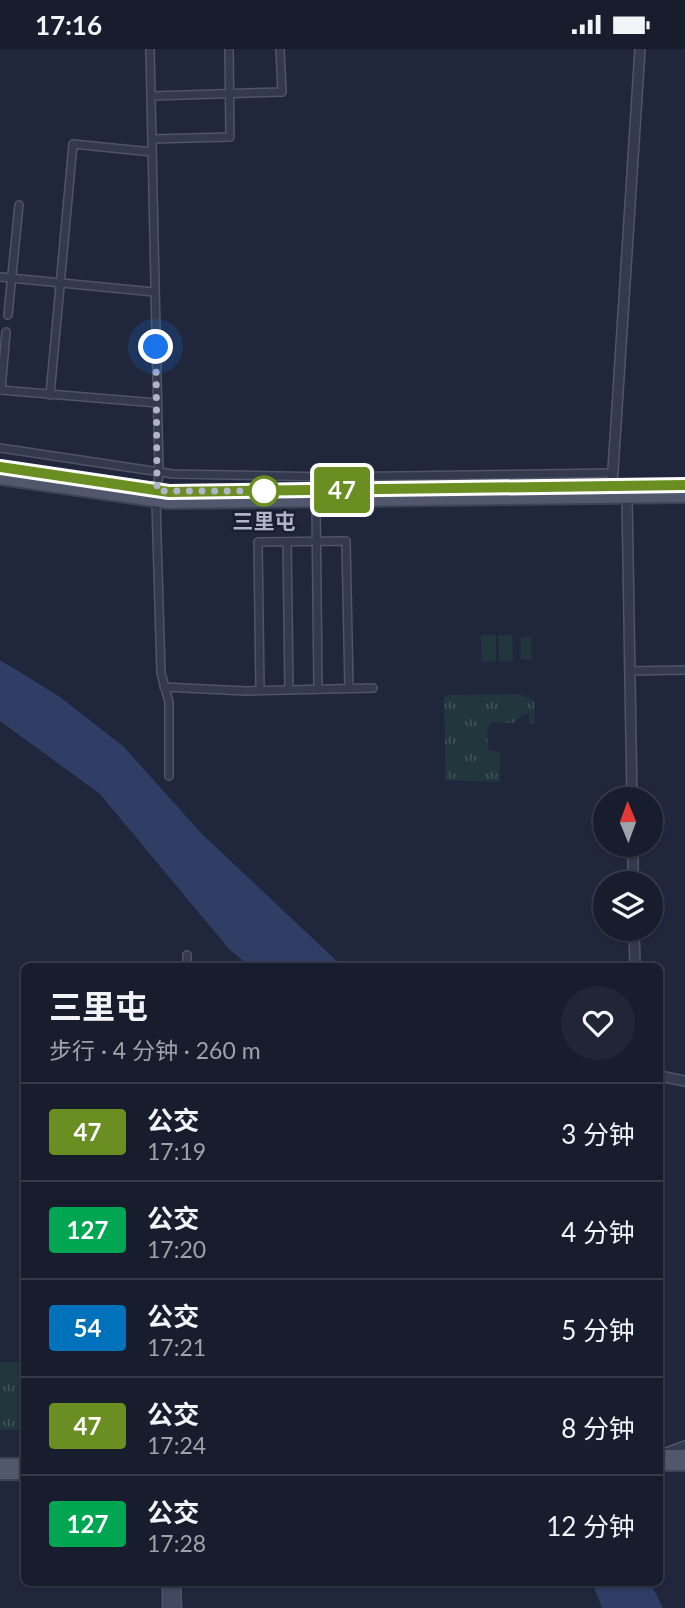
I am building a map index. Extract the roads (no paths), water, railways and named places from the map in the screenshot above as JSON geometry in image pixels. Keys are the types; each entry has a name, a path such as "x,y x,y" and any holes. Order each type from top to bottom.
{"main road":[{"path":"0,467 157,496 685,485"},
{"path":"0,479 157,496 316,502 685,496"},
{"path":"663,1455 685,1455"},
{"path":"0,1464 21,1464"},
{"path":"663,1465 685,1465"},
{"path":"0,1474 21,1474"},
{"path":"168,1586 168,1608"},
{"path":"175,1586 176,1608"}],"street":[{"path":"150,49 161,673 169,702 169,776"},
{"path":"152,139 230,137 229,49"},
{"path":"151,96 282,92 280,49"},
{"path":"612,486 640,49"},
{"path":"50,394 72,144 152,152"},
{"path":"8,316 19,205"},
{"path":"0,278 154,292"},
{"path":"6,333 0,390 157,403"},
{"path":"0,448 159,472 327,477 613,473"},
{"path":"628,497 632,787"},
{"path":"316,502 318,689"},
{"path":"260,690 258,542 346,541 349,688"},
{"path":"287,542 289,689"},
{"path":"630,671 685,670"},
{"path":"164,687 260,690 373,688"},
{"path":"634,941 635,963"},
{"path":"187,955 187,963"},
{"path":"663,1076 684,1080"},
{"path":"663,1454 685,1445"}],"water":[{"path":"0,660 60,697 124,747 201,833 339,963 245,963 229,949 100,794 0,721"},
{"path":"594,1586 652,1586 663,1608 602,1608"}],"place":[{"name":"三里屯","path":"264,491"}]}
